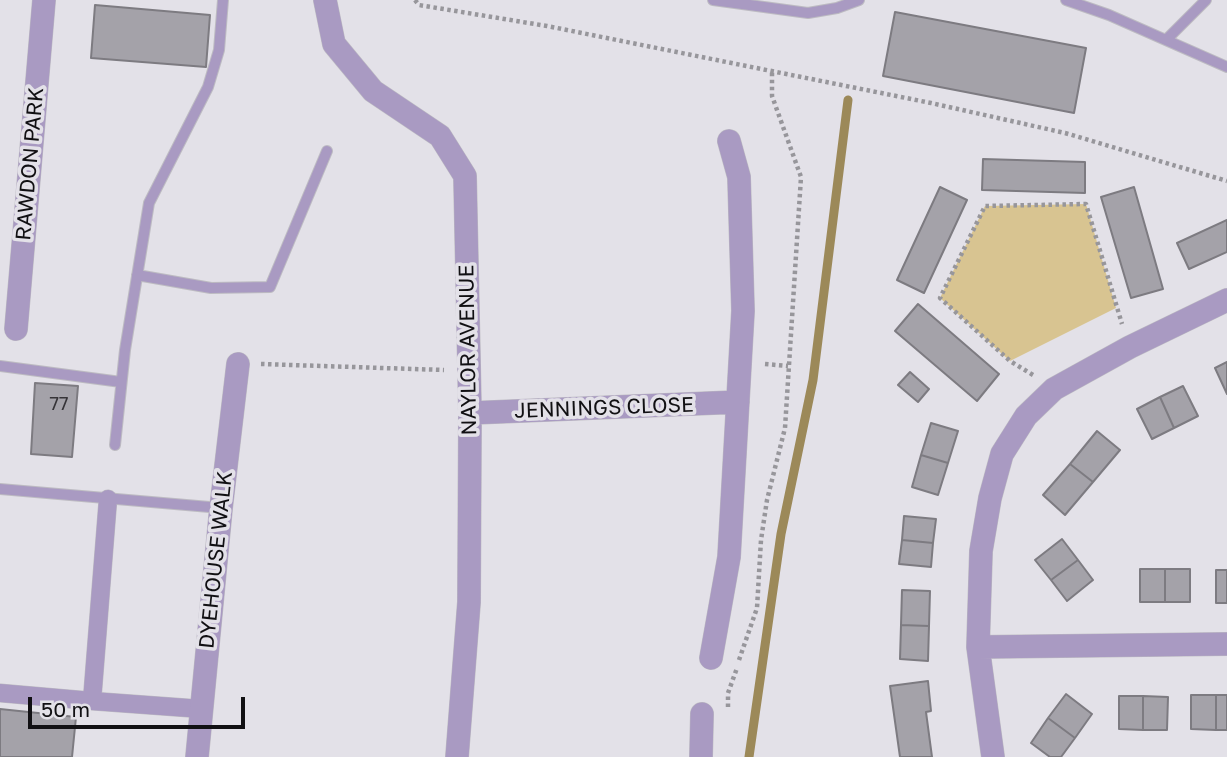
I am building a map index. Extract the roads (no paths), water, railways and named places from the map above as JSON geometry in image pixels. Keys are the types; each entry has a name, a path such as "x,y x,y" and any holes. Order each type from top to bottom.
{"street":[{"name":"RAWDON PARK","path":"16,329 44,0"},
{"name":"NAYLOR AVENUE","path":"325,0 334,44 373,91 440,136 464,176 470,371 469,602 457,757"},
{"path":"711,658 729,557 743,311 739,177 729,141"},
{"path":"993,757 978,647 981,551 990,498 1002,454 1026,416 1054,389 1130,347 1227,300"},
{"name":"DYEHOUSE WALK","path":"197,757 238,364"},
{"name":"JENNINGS CLOSE","path":"470,414 738,402"},
{"path":"92,701 108,499"},
{"path":"978,647 1227,644"},
{"path":"0,693 202,709"},
{"path":"701,757 702,714"}],"lane":[{"path":"115,445 121,382 149,203 208,86 219,50 223,0"},
{"path":"713,0 808,13 837,8 859,0"},
{"path":"1066,0 1109,15 1227,68"},
{"path":"1166,40 1206,0"},
{"path":"137,275 211,288 270,288 327,151"},
{"path":"0,366 121,382"},
{"path":"0,489 221,508"}],"waterway":[{"path":"749,757 781,534 813,380 848,100"}]}
